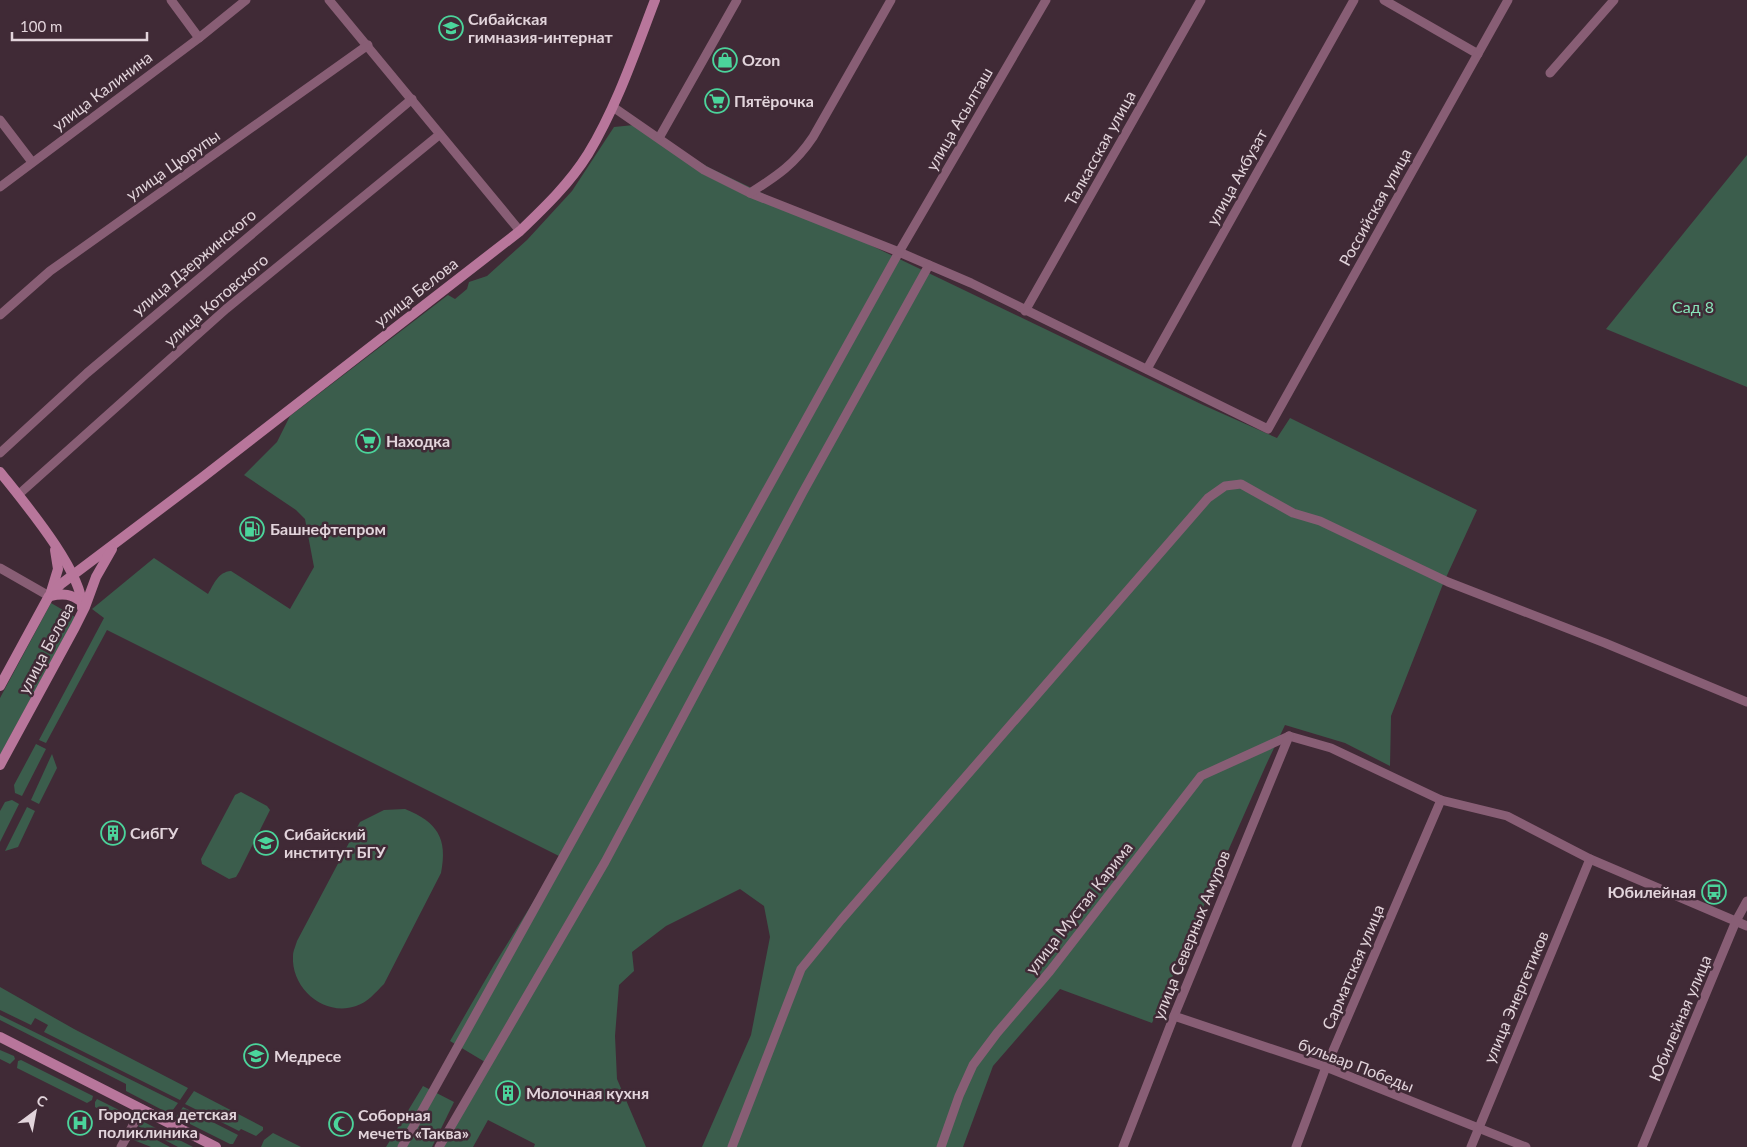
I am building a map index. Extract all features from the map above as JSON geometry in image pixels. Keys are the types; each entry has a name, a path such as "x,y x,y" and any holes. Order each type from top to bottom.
{"main road":[{"name":"улица Белова","path":"0,686 50,596 73,574 116,544 520,231 545,207 567,183 588,154 613,107 655,0"},
{"path":"0,472 54,544 73,574 81,593 81,614"},
{"path":"50,596 58,570 54,544"},
{"name":"улица Белова","path":"0,765 81,614 96,577 116,544"},
{"path":"50,596 62,593 74,596 82,602"},
{"path":"0,1037 216,1147"}],"street":[{"path":"171,0 199,38"},
{"name":"улица Калинина","path":"0,187 199,38 246,0"},
{"path":"330,0 520,231"},
{"path":"659,138 737,0"},
{"path":"750,193 792,164 803,152 891,0"},
{"name":"улица Асылташ","path":"402,1147 899,252 1046,0"},
{"name":"Талкасская улица","path":"1025,311 1201,0"},
{"name":"улица Акбузат","path":"1147,369 1354,0"},
{"path":"1384,0 1478,54"},
{"name":"Российская улица","path":"1147,369 1268,429 1508,0"},
{"path":"1550,73 1614,0"},
{"name":"улица Цюрупы","path":"0,315 50,271 368,45"},
{"name":"улица Дзержинского","path":"0,453 86,373 412,99"},
{"path":"613,107 704,170 750,193 929,265 1147,369"},
{"path":"0,120 32,162"},
{"name":"улица Котовского","path":"18,495 226,309 440,135"},
{"path":"439,1147 605,862 798,500 929,265"},
{"path":"732,1147 801,969 841,920 1208,498 1225,486 1241,484 1293,513 1320,521 1448,582 1605,643 1747,702"},
{"path":"0,568 50,596"},
{"path":"1289,736 1331,748 1441,800 1507,816 1590,859 1747,926"},
{"name":"улица Северных Амуров","path":"1123,1147 1174,1016 1289,736"},
{"name":"улица Мустая Карима","path":"941,1147 959,1096 973,1065 996,1033 1050,971 1201,776 1289,736"},
{"name":"Сарматская улица","path":"1296,1147 1326,1067 1441,800"},
{"name":"улица Энергетиков","path":"1471,1147 1590,859"},
{"name":"Юбилейная улица","path":"1642,1147 1736,921 1747,901"},
{"name":"бульвар Победы","path":"1174,1016 1326,1067 1526,1147"},
{"path":"122,1147 142,1109"}],"green space":[{"path":"634,125 710,168 1203,405 1277,438 1290,418 1477,510 1443,584 1391,716 1390,766 1345,743 1285,725 1152,1023 1060,989 993,1066 963,1147 702,1147 751,1035 770,937 764,906 740,889 666,926 632,952 634,971 619,985 615,1036 617,1079 646,1147 534,1147 535,1144 488,1120 473,1147 440,1147 485,1062 450,1041 494,965 561,857 107,630 46,743 39,740 104,618 92,609 154,558 208,594 220,576 231,571 290,609 314,567 305,519 296,510 244,475 277,442 290,416 448,295 455,299 467,289 469,282 487,276 527,240 572,191 614,127"},
{"name":"Сад 8","path":"1747,155 1747,387 1606,329"},
{"path":"51,603 75,617 0,755 0,698"},
{"path":"36,744 46,749 22,796 15,793 14,785"},
{"path":"52,754 57,768 39,804 31,800"},
{"path":"241,792 267,806 270,810 239,872 236,877 229,879 202,864 201,859 235,795"},
{"path":"12,800 19,804 0,842 0,811 5,802"},
{"path":"27,807 35,811 18,847 5,851"},
{"path":"405,809 425,820 438,833 443,850 441,873 384,984 368,1000 356,1006 344,1008 322,1004 312,998 298,979 294,968 293,956 297,941 360,822 384,810"},
{"path":"0,987 74,1029 188,1088 180,1100 44,1032 48,1025 35,1018 31,1025 0,1010"},
{"path":"0,1015 178,1103 170,1114 126,1091 126,1084 0,1020"},
{"path":"0,1050 14,1056 15,1059 10,1064 0,1059"},
{"path":"21,1060 93,1096 92,1100 87,1103 17,1068 18,1061"},
{"path":"423,1086 454,1102 432,1147 386,1147"},
{"path":"194,1091 263,1127 263,1130 256,1136 241,1129 239,1131 185,1104"},
{"path":"97,1099 123,1112 128,1121 112,1116 95,1107"},
{"path":"183,1107 238,1135 233,1144 176,1117"},
{"path":"144,1122 193,1147 178,1147 138,1126"},
{"path":"136,1129 170,1147 151,1147 131,1139"},
{"path":"273,1133 301,1147 261,1147 264,1140"}],"place":[{"name":"Сибайская гимназия-интернат","path":"451,28"},
{"name":"Ozon","path":"725,60"},
{"name":"Пятёрочка","path":"717,101"},
{"name":"Находка","path":"368,441"},
{"name":"Башнефтепром","path":"252,529"},
{"name":"СибГУ","path":"113,833"},
{"name":"Сибайский институт БГУ","path":"266,843"},
{"name":"Юбилейная","path":"1714,892"},
{"name":"Медресе","path":"256,1056"},
{"name":"Молочная кухня","path":"508,1093"},
{"name":"Городская детская поликлиника","path":"80,1123"},
{"name":"Соборная мечеть «Таква»","path":"341,1124"}]}
